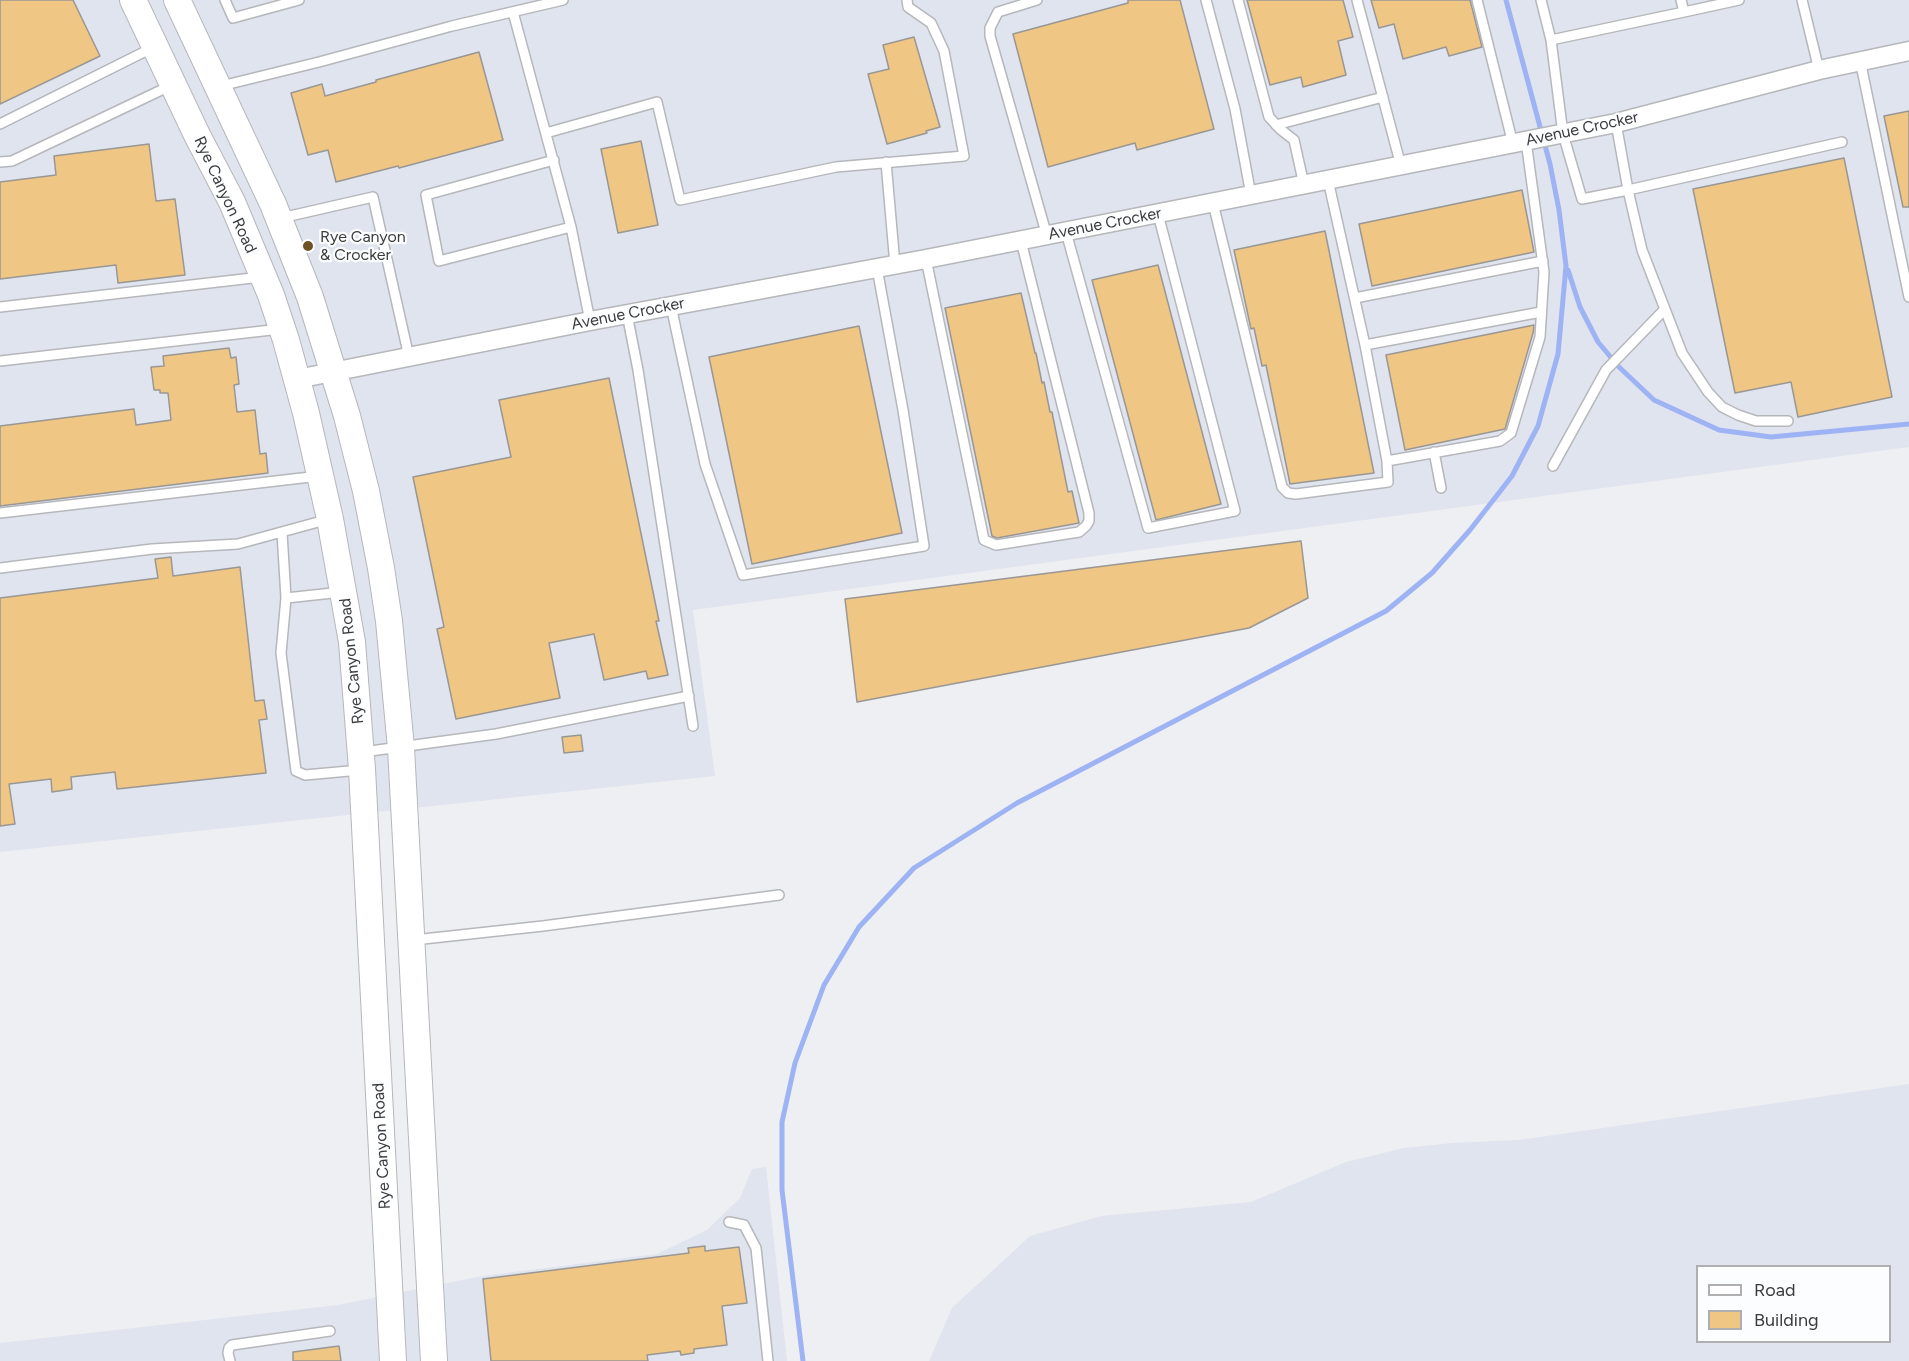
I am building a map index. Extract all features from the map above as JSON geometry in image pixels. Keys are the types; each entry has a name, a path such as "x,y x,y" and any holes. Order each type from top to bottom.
{"main road":[{"name":"Rye Canyon Road","path":"134,0 232,202 282,329 321,476 344,592 352,642 362,761 393,1361"},
{"path":"177,0 279,219 310,297 334,372 366,491 381,568 389,621 401,748 434,1361"}],"street":[{"name":"Avenue Crocker","path":"297,379 590,321 1047,236 1563,134 1616,123 1860,60 1909,51"}],"lane":[{"path":"225,0 233,18 298,0"},
{"path":"219,87 563,0"},
{"path":"546,133 657,102 680,200 836,167 964,156 944,51 931,23 908,8 907,0"},
{"path":"1037,0 998,12 990,28 990,36 1047,236"},
{"path":"1206,0 1235,109 1251,195"},
{"path":"1238,0 1269,117 1294,140 1304,184"},
{"path":"1357,0 1401,166"},
{"path":"1386,461 1500,441 1511,433 1540,338 1543,261 1519,142 1477,0"},
{"path":"1541,0 1551,40 1563,134 1582,199 1842,142"},
{"path":"1681,0 1684,12"},
{"path":"1551,40 1739,0"},
{"path":"1802,0 1819,70"},
{"path":"513,12 572,226 590,321"},
{"path":"0,124 156,46"},
{"path":"1860,60 1909,297"},
{"path":"0,162 12,161 174,85"},
{"path":"1276,125 1383,97"},
{"path":"1616,123 1642,250 1682,353 1708,392 1722,407 1756,421 1788,421"},
{"path":"554,160 426,195 440,261 572,226"},
{"path":"671,306 705,464 742,575 924,546 903,410 886,267 886,162"},
{"path":"1213,203 1282,487 1288,493 1296,494 1388,482 1365,345 1328,180"},
{"path":"279,219 373,197 410,357"},
{"path":"1066,232 1148,528 1235,511 1158,214"},
{"path":"926,259 984,540 996,545 1079,532 1089,521 1089,513 1021,241"},
{"path":"1355,298 1543,261"},
{"path":"0,307 263,276"},
{"path":"1553,466 1599,380 1665,309"},
{"path":"1365,345 1541,312"},
{"path":"627,314 638,370 693,726"},
{"path":"0,361 282,329"},
{"path":"1434,452 1441,488"},
{"path":"0,513 321,476"},
{"path":"0,568 152,549 238,544 330,519"},
{"path":"282,533 286,598 281,653 296,771 305,775 362,761 401,748 496,734 689,696"},
{"path":"286,598 344,592"},
{"path":"412,940 543,926 779,895"},
{"path":"729,1222 744,1225 756,1248 768,1361"},
{"path":"230,1361 228,1353 232,1345 330,1331"}],"shaded area":[{"path":"0,0 1909,0 1909,447 693,610 715,776 0,852"},
{"path":"1909,1084 1909,1361 929,1361 952,1308 1030,1236 1101,1216 1251,1202 1346,1162 1404,1148 1519,1140"},
{"path":"766,1167 787,1361 0,1361 0,1343 338,1305 482,1276 657,1254 707,1230 740,1198 752,1169"}],"building":[{"path":"0,0 73,0 100,56 0,104"},
{"path":"1128,0 1180,0 1214,129 1137,150 1135,143 1048,167 1013,34 1128,3"},
{"path":"1247,0 1343,0 1353,37 1338,41 1346,75 1303,87 1301,77 1270,85"},
{"path":"1371,0 1470,0 1482,47 1449,56 1446,47 1403,59 1394,24 1379,28"},
{"path":"914,37 940,127 887,144 868,74 889,69 883,45"},
{"path":"479,52 503,140 336,182 328,150 308,155 291,93 322,84 325,96"},
{"path":"1909,111 1909,207 1903,207 1884,116"},
{"path":"641,141 658,225 618,233 601,149"},
{"path":"149,144 156,201 175,199 185,275 118,283 116,265 0,279 0,182 56,175 54,156"},
{"path":"1844,158 1892,397 1798,417 1791,382 1735,393 1693,189"},
{"path":"1522,190 1534,252 1372,286 1359,224"},
{"path":"1325,231 1374,473 1290,484 1266,365 1262,366 1254,328 1251,329 1234,250"},
{"path":"1158,265 1221,504 1156,520 1092,280"},
{"path":"1021,293 1042,383 1044,382 1050,412 1052,412 1068,492 1072,491 1079,523 997,538 992,536 945,308"},
{"path":"1534,325 1505,429 1405,450 1386,355"},
{"path":"859,326 902,533 752,564 709,357"},
{"path":"229,348 231,358 236,357 239,384 234,385 237,412 255,410 260,454 266,453 268,473 0,506 0,426 134,409 136,425 171,420 168,393 154,390 151,367 164,366 163,356"},
{"path":"609,378 668,675 648,679 646,671 604,680 594,634 549,643 560,698 456,719 437,629 444,627 413,477 511,457 499,400"},
{"path":"1301,541 1308,598 1249,628 857,702 845,599"},
{"path":"171,557 173,576 240,567 255,701 264,700 267,719 259,720 266,773 117,789 115,772 71,777 72,789 52,792 51,779 9,784 15,824 0,826 0,598 158,578 155,559"},
{"path":"581,735 583,751 564,753 562,737"},
{"path":"705,1246 705,1251 739,1247 747,1303 722,1306 727,1345 694,1349 694,1353 681,1355 680,1351 647,1355 648,1361 491,1361 483,1279 689,1253 688,1248"},
{"path":"339,1346 341,1361 293,1361 293,1352"}],"waterway":[{"path":"803,1361 782,1190 782,1122 795,1063 824,985 859,927 914,868 1017,803 1386,611 1432,573 1470,530 1512,476 1538,426 1558,354 1566,266 1550,164 1506,0"},
{"path":"1568,270 1580,307 1598,342 1619,367 1654,400 1719,430 1771,437 1909,424"}],"place":[{"name":"Rye Canyon & Crocker","path":"308,246"}]}
